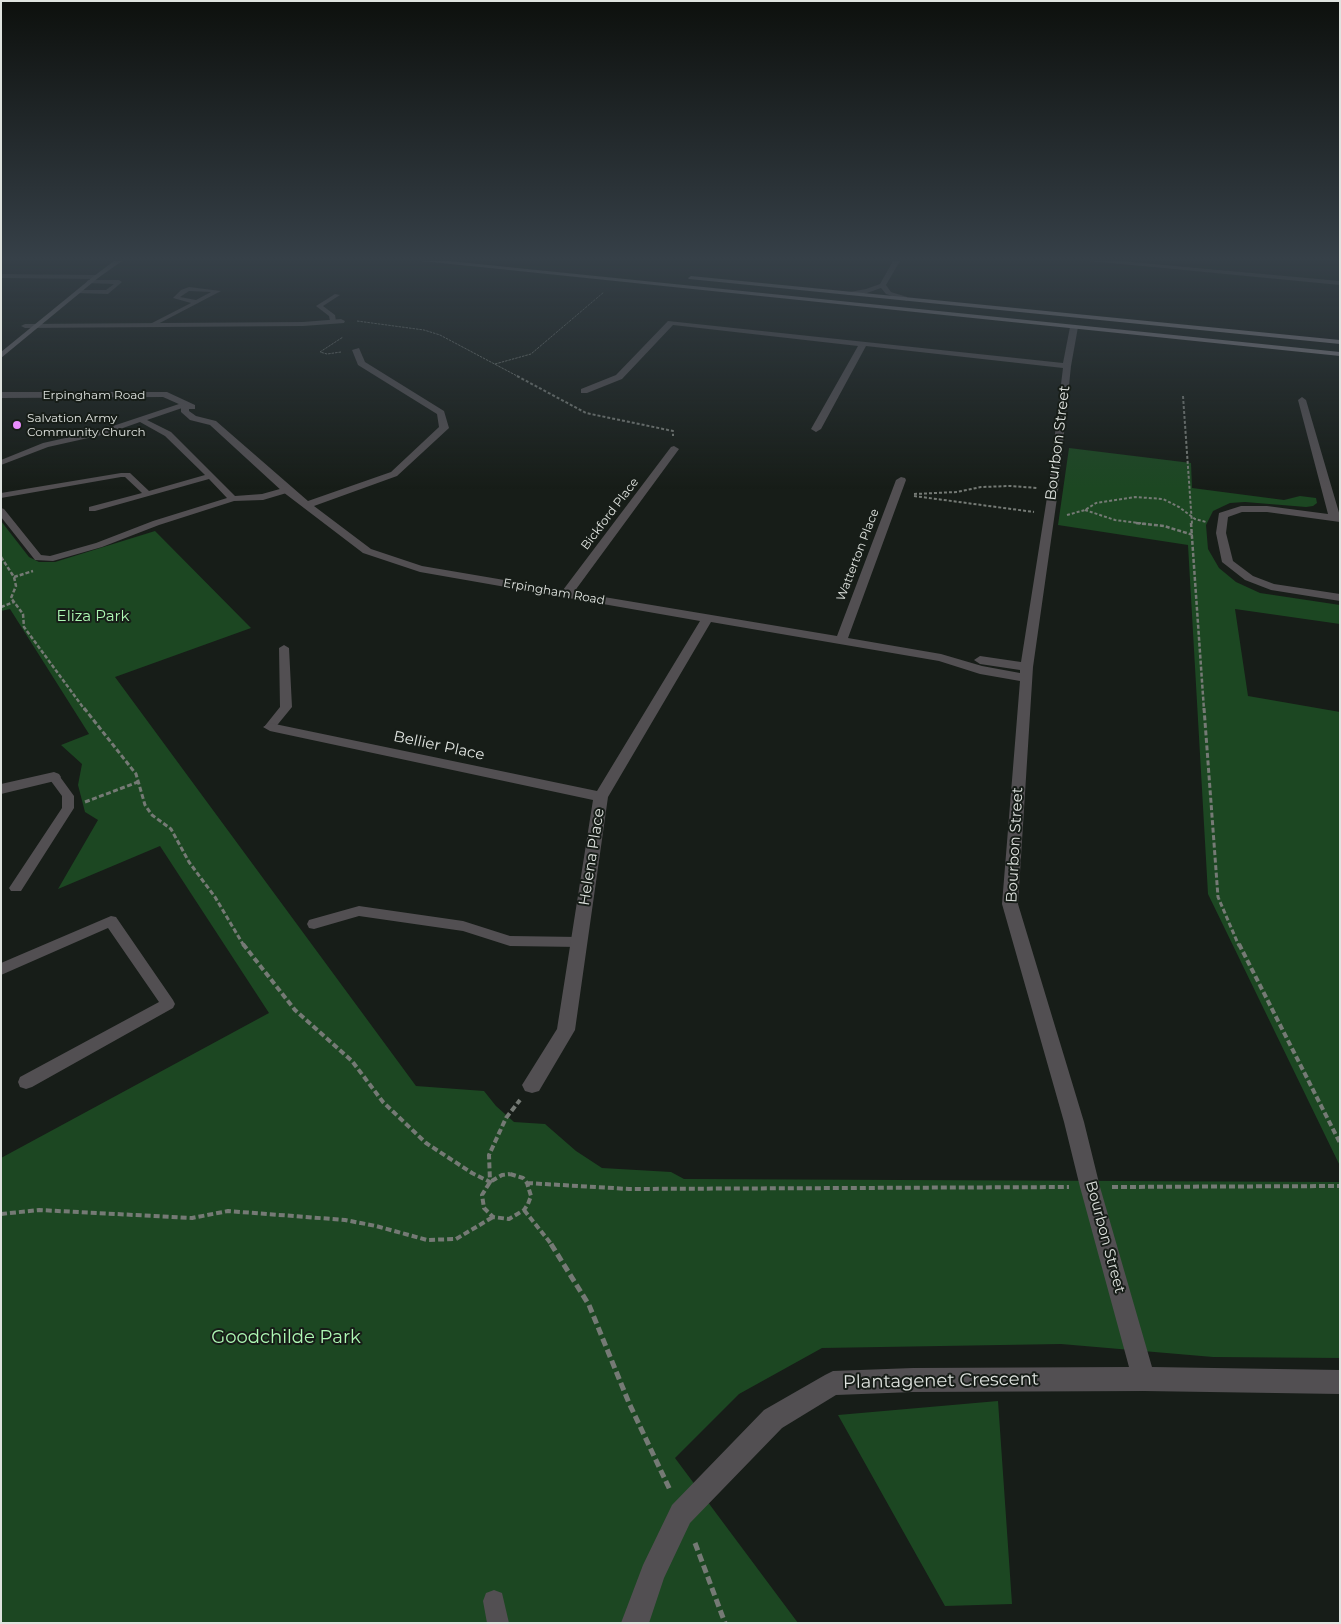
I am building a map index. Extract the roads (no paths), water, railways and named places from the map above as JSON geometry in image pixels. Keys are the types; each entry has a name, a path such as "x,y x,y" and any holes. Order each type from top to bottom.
{"main road":[{"path":"1170,337 1340,354"},
{"path":"1287,337 1340,342"}],"street":[{"path":"1,346 12,337"},
{"path":"1,356 26,337"},
{"path":"584,391 619,376 657,337"},
{"path":"797,337 1067,366"},
{"name":"Bourbon Street","path":"1072,337 1027,673 1010,904 1074,1122 1090,1187 1144,1379"},
{"path":"816,429 863,344"},
{"path":"306,505 394,474 444,428 440,413 361,363 356,350"},
{"name":"Erpingham Road","path":"1,395 164,394 184,404 184,412 193,418 213,422 287,490 367,551 420,569 941,658 980,670 1027,673"},
{"path":"1302,400 1337,519 1267,510 1241,509 1223,515 1220,533 1228,562 1249,578 1271,587 1340,598"},
{"name":"Bickford Place","path":"566,594 674,449"},
{"name":"Watterton Place","path":"841,641 902,480"},
{"name":"Helena Place","path":"532,1085 566,1030 601,797 708,618"},
{"name":"Bellier Place","path":"270,727 601,797"},
{"path":"1,789 54,777"},
{"name":"Plantagenet Crescent","path":"635,1623 652,1574 682,1514 773,1419 833,1383 913,1380 1144,1379 1340,1382"}],"lane":[{"path":"1,463 46,445 103,432 184,404"},
{"path":"140,419 168,434 233,499"},
{"path":"1,496 120,475 127,475 148,494"},
{"path":"92,509 212,476"},
{"path":"1,511 38,558 50,559 99,545 156,523 233,499 263,497 287,490"},
{"path":"270,727 286,707 284,648"},
{"path":"16,888 68,808 68,796 54,777"},
{"path":"314,924 359,911 462,926 510,941 579,942"},
{"path":"1,969 111,921 168,1004 26,1082"}],"place":[{"name":"Salvation Army Community Church","path":"17,425"}],"park label":[{"name":"Eliza Park","path":"93,617"},
{"name":"Goodchilde Park","path":"286,1338"}]}
